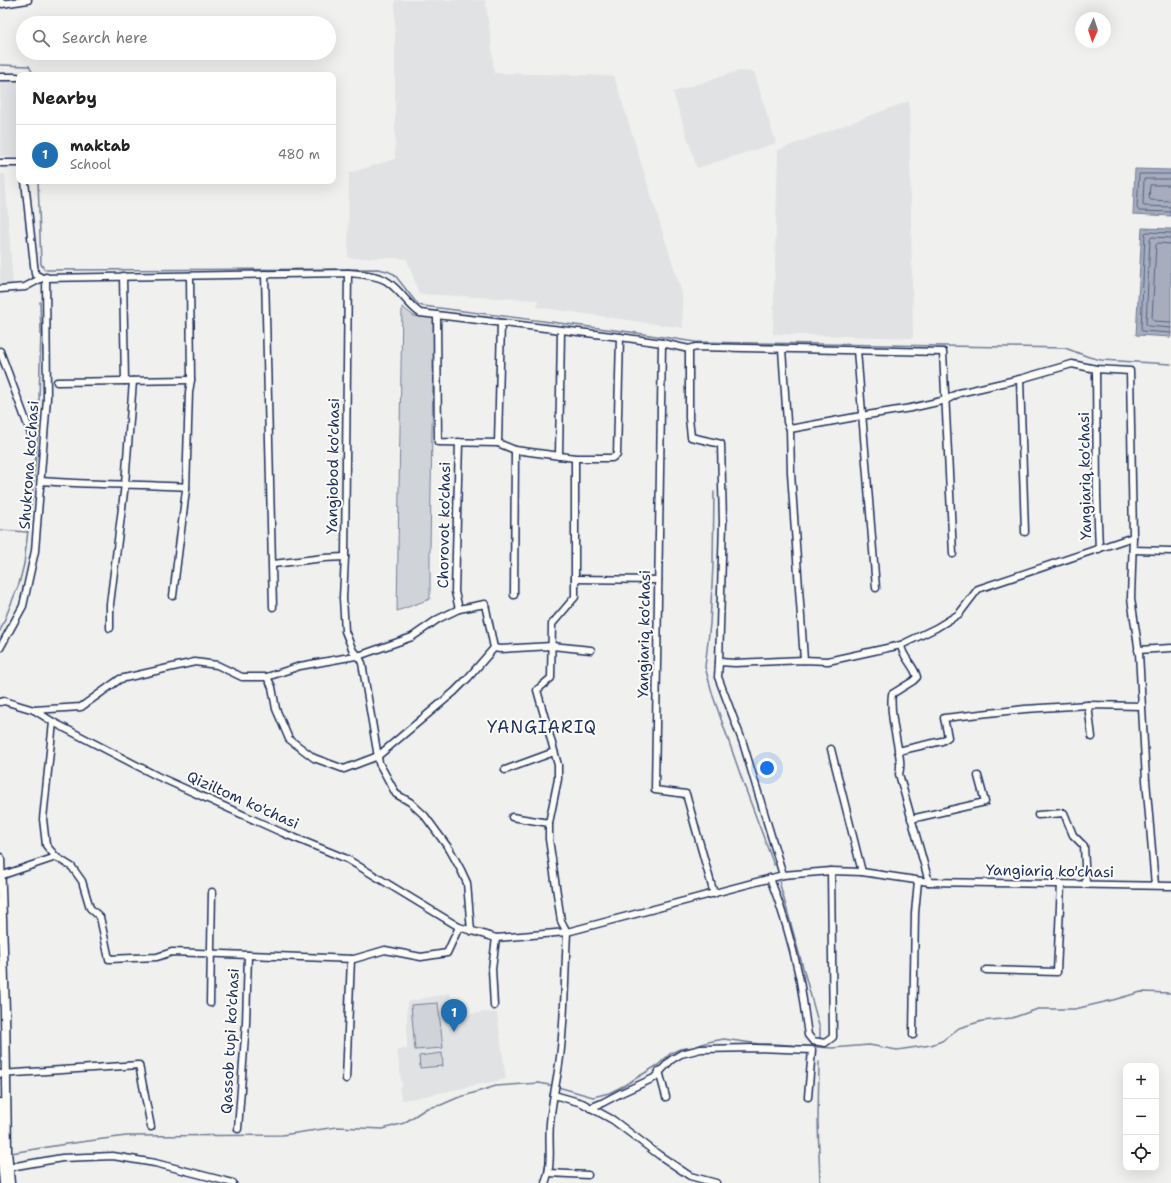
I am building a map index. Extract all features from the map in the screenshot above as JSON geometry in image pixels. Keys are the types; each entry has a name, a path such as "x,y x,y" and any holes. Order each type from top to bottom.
{"main road":[{"path":"0,858 4,1183"},
{"path":"0,1103 4,1151"},
{"path":"4,1172 10,1183"}],"street":[{"path":"0,0 2,4 28,0"},
{"path":"0,77 16,77"},
{"path":"0,163 16,162"},
{"path":"25,184 35,274 44,277 348,273 368,275 387,281 411,307 420,313 620,337 662,343 689,349 696,347 943,352 953,554"},
{"name":"Yangiobod ko'chasi","path":"348,273 345,557 343,598 345,631 353,651 358,655"},
{"path":"265,274 273,607"},
{"path":"123,276 125,381"},
{"path":"173,596 186,487 189,392 191,380 190,276"},
{"path":"0,289 25,287 44,277"},
{"name":"Shukrona ko'chasi","path":"0,648 23,606 35,551 47,398 44,277"},
{"name":"Chorovot ko'chasi","path":"438,315 438,442 459,442 455,592 458,609"},
{"path":"498,443 501,323"},
{"path":"559,456 562,330"},
{"path":"459,442 498,443 515,450 575,458 612,458 617,455 620,337"},
{"name":"Yangiariq ko'chasi","path":"662,343 655,790 686,794 714,894"},
{"path":"689,349 689,418 691,437 721,444 723,522 720,662 718,677 743,743 784,874"},
{"path":"782,349 787,422 790,430 791,473 804,660"},
{"path":"857,350 861,416 876,588"},
{"name":"Shukrona ko'chasi","path":"0,351 30,434"},
{"path":"790,430 911,408 946,400 960,392 1020,379 1072,364 1096,369 1130,371 1133,537 1132,598 1138,650 1155,885"},
{"name":"Yangiariq ko'chasi","path":"720,662 735,663 804,660 828,661 901,645 936,628 959,614 978,589 1099,550 1096,369"},
{"path":"1020,379 1025,532"},
{"path":"57,382 191,380"},
{"path":"110,628 110,604 125,484 133,381"},
{"path":"514,596 515,450"},
{"path":"545,1183 549,1173 550,1123 562,1046 567,932 561,921 549,839 549,823 558,779 558,765 537,690 551,678 552,624 575,597 575,458"},
{"path":"41,481 77,484 125,484 186,487"},
{"path":"1099,550 1133,537"},
{"path":"1133,550 1171,551"},
{"path":"272,564 345,557"},
{"path":"575,579 658,580"},
{"path":"34,710 81,707 120,679 195,662 217,665 242,677 267,677 300,666 358,655 412,637 438,619 458,609 485,604 494,648"},
{"path":"901,645 901,649 915,669 917,677 892,694 891,702 900,761 899,774 928,882"},
{"path":"494,648 500,649 552,646 591,650"},
{"path":"267,677 272,687 276,709 289,739 314,758 344,769 378,756 454,692 494,648"},
{"path":"1138,650 1171,648"},
{"path":"358,655 362,663 379,763 396,794 410,802 425,816 450,850 462,870 467,883 472,931"},
{"name":"Qiziltom ko'chasi","path":"0,702 4,700 34,710 53,722 157,776 276,830 347,859 459,927 496,938"},
{"path":"898,751 942,741 948,737 944,718 1025,709 1088,705 1142,706"},
{"path":"1088,705 1092,736"},
{"name":"Qassob tupi ko'chasi","path":"53,722 43,819 46,845 56,857 72,867 82,881 90,908 100,917 109,959 157,957 172,952 354,959 385,950 421,957 447,953 459,927"},
{"path":"831,749 862,872"},
{"path":"505,770 554,752"},
{"path":"911,819 985,802 978,776"},
{"path":"1038,815 1064,813 1073,835 1084,846 1086,884"},
{"path":"512,817 549,823"},
{"path":"0,876 56,857"},
{"path":"494,1006 492,969 496,938 567,932 770,878 798,972 808,1035 813,1041 825,1043 833,1037 831,871"},
{"name":"Yangiariq ko'chasi","path":"770,878 784,874 831,871 862,872 928,882 1171,886"},
{"path":"913,1034 915,913 918,881"},
{"path":"986,970 1057,972 1061,884"},
{"path":"210,1003 212,892"},
{"name":"Qassob tupi ko'chasi","path":"238,1129 246,1023 248,956"},
{"path":"346,1079 351,959"},
{"path":"590,1108 654,1078 659,1071 676,1057 702,1049 755,1048 812,1050 808,1097"},
{"path":"3,1074 139,1065 151,1127"},
{"path":"659,1071 666,1097"},
{"path":"554,1095 582,1103 612,1120 690,1176 716,1183"},
{"path":"4,1172 16,1166 62,1158 113,1156 155,1163 233,1183"},
{"path":"549,1173 588,1175"},
{"path":"688,1183 690,1176"}],"shaded area":[{"path":"395,0 485,0 494,73 614,76 682,294 683,328 537,307 538,300 419,294 407,259 348,258 349,173 395,159"},
{"path":"738,71 754,72 776,143 697,168 673,92"},
{"path":"0,81 16,81 16,157 0,156"},
{"path":"909,101 913,338 773,334 778,150"},
{"path":"0,174 5,174 13,286 0,286"},
{"path":"402,307 414,316 434,318 430,599 397,611"},
{"path":"450,993 456,1016 485,1012 497,1013 506,1079 402,1100 399,1088 402,1086 397,1049 407,1049 407,1002"},
{"path":"438,1003 443,1048 415,1050 411,1005"},
{"path":"442,1053 443,1066 420,1068 419,1056"}],"water":[{"path":"1135,169 1171,170 1171,216 1133,214"},
{"path":"1142,228 1171,229 1171,337 1136,335"}],"waterway":[{"path":"0,65 29,66 32,72"},
{"path":"38,184 41,264 46,270 378,269 394,274 415,301 419,305 423,306 630,332 695,342 1065,348 1101,360 1171,364"},
{"path":"0,631 19,584 24,564 38,433 41,332 40,302"},
{"path":"714,492 713,565 710,624 705,667 713,696 744,785 774,865"},
{"path":"0,530 27,532"},
{"path":"779,881 820,1029 820,1039"},
{"path":"558,1087 593,1097 609,1093 658,1065 671,1053 680,1049 724,1039 759,1044 832,1048 869,1045 897,1050 931,1045 942,1041 959,1028 982,1021 1012,1018 1038,1009 1075,1009 1141,992 1171,993"},
{"path":"819,1062 818,1122 820,1183"},
{"path":"11,1153 126,1136 282,1135 337,1127 383,1129 404,1123 427,1108 441,1105 457,1098 496,1086 539,1083 554,1086"}],"place":[{"name":"maktab","path":"454,1032"}],"district":[{"name":"YANGIARIQ","path":"542,727"}]}
